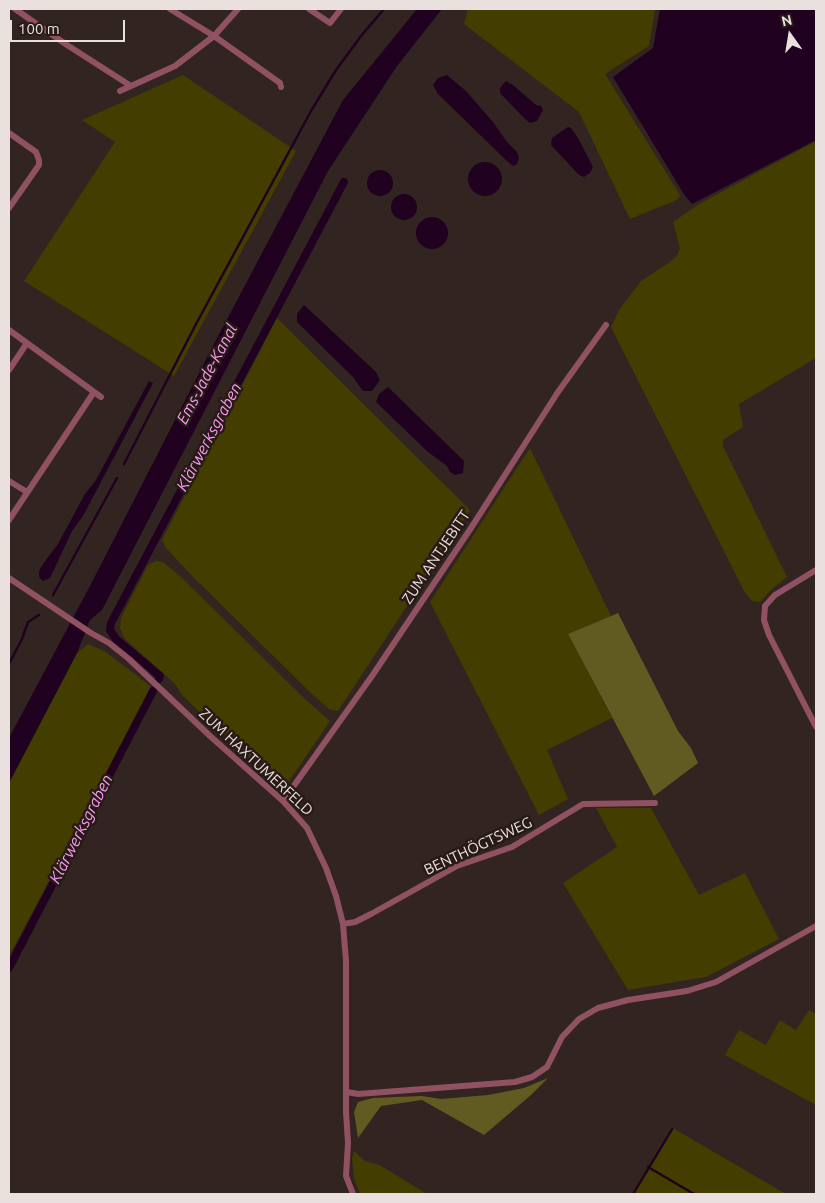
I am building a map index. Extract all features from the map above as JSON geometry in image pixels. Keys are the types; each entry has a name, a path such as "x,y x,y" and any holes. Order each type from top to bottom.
{"street":[{"path":"15,9 131,86"},
{"path":"170,9 214,36 280,83 281,87"},
{"path":"120,92 175,66 214,36 238,9"},
{"path":"309,9 330,23 341,9"},
{"path":"9,132 36,152 40,160 39,165 9,208"},
{"name":"ZUM ANTJEBITT","path":"283,801 372,676 471,528 558,392 606,325"},
{"path":"9,330 101,397"},
{"path":"9,370 27,343"},
{"path":"9,520 94,392"},
{"path":"9,481 27,492"},
{"path":"816,570 775,595 765,606 764,620 769,634 816,727"},
{"name":"ZUM HAXTUMERFELD","path":"9,578 109,643 129,659 210,736 283,801 307,828 330,877 343,924 346,961 346,1112 348,1143 346,1176 353,1194"},
{"name":"BENTHÖGTSWEG","path":"343,924 355,922 371,914 457,866 512,847 582,804 655,804"},
{"path":"347,1092 358,1094 515,1082 532,1077 547,1067 562,1037 579,1019 598,1008 628,1000 687,991 716,982 816,926"}],"shaded area":[{"path":"468,9 655,9 649,46 605,74 680,195 677,200 630,219 579,112 464,24"},
{"path":"183,75 296,151 174,376 24,281 115,142 82,120"},
{"path":"816,141 816,358 739,404 743,427 723,440 723,446 787,577 760,602 752,601 744,591 611,327 619,310 641,281 677,256 680,248 673,222 699,204"},
{"path":"277,318 470,510 338,711 330,710 315,697 194,578 166,548 162,540"},
{"path":"530,448 611,616 568,634 612,718 547,750 568,799 539,815 430,602"},
{"path":"156,561 163,562 180,576 305,699 330,721 285,787 216,728 182,695 176,685 124,638 120,628 121,618 148,565"},
{"path":"618,613 678,731 691,748 698,763 654,796 568,634"},
{"path":"88,644 104,651 140,678 150,686 150,691 9,956 9,783 77,653"},
{"path":"596,808 651,808 699,895 745,873 779,939 706,977 628,990 563,883 617,847"},
{"path":"809,1010 816,1014 816,1105 725,1055 739,1030 766,1045 780,1020 796,1030"},
{"path":"548,1078 484,1135 422,1100 381,1106 358,1138 354,1112 358,1102 373,1098 422,1096 441,1099 488,1095 524,1088"},
{"path":"671,1127 786,1194 631,1194"},
{"path":"354,1151 365,1161 380,1165 427,1194 360,1194 354,1178 352,1158"}],"water":[{"name":"Ems-Jade-Kanal","path":"417,9 442,9 397,66 328,171 102,610 90,620 77,653 9,783 9,738 91,584 215,342 343,100"},
{"path":"660,9 816,9 816,140 692,204 685,196 613,77 653,48"},
{"path":"447,75 466,91 517,152 519,157 517,164 513,166 508,162 438,94 433,85 438,78"},
{"path":"506,81 536,105 541,106 543,110 537,121 530,123 500,93 500,88"},
{"path":"568,127 571,128 578,138 593,167 590,173 584,177 579,175 551,145 552,138"},
{"path":"485,162 497,167 502,179 497,191 485,196 473,191 468,179 473,167"},
{"path":"380,170 389,174 393,183 389,192 380,196 371,192 367,183 371,174"},
{"path":"404,194 413,198 417,207 413,216 404,220 395,216 391,207 395,198"},
{"path":"432,217 444,221 448,233 444,245 432,249 420,245 416,233 420,221"},
{"path":"304,305 376,372 380,380 372,391 363,391 353,377 297,322 297,314"},
{"path":"149,381 153,383 83,516 72,531 50,578 43,581 39,577 39,571 58,544 85,494 96,480"},
{"path":"388,387 464,461 463,473 455,475 450,472 447,466 428,452 376,402 379,394"}],"waterway":[{"path":"124,464 195,326 311,111 336,70 384,9"},
{"name":"Klärwerksgraben","path":"159,679 160,676 116,639 110,630 111,623 344,182"},
{"path":"53,595 117,478"},
{"path":"9,664 22,639 28,622 39,615"},
{"name":"Klärwerksgraben","path":"9,968 153,691"},
{"path":"633,1194 672,1129"},
{"path":"648,1167 694,1194"}]}
